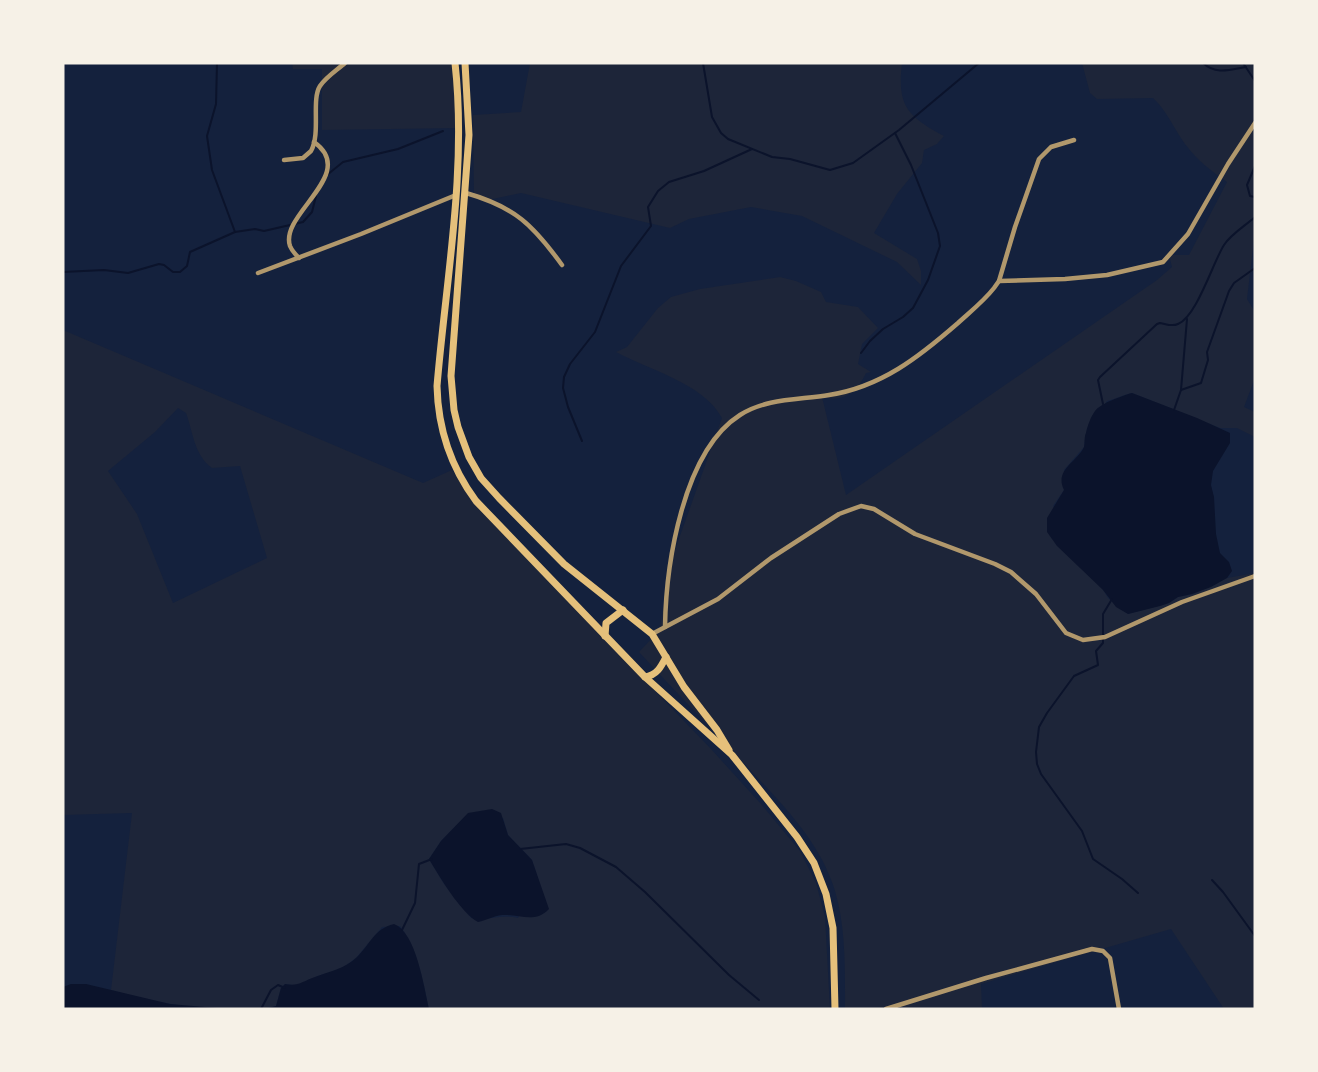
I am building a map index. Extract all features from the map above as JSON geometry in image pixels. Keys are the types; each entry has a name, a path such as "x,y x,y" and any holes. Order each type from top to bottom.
{"main road":[{"path":"455,63 459,118 456,195 437,386 447,451 476,501 645,676 732,755 776,809 814,862 826,894 833,928 835,1009"},
{"path":"465,63 469,135 451,376 454,410 463,443 475,468 498,498 564,564 652,634 684,687 720,734 732,755"},
{"path":"605,636 606,623 623,610"},
{"path":"645,676 659,670 666,657"}],"street":[{"path":"284,160 308,155 314,147 318,91 324,81 345,63"},
{"path":"999,280 1065,279 1107,275 1163,262 1188,234 1228,164 1255,123"},
{"path":"665,627 670,564 685,499 704,457 721,431 740,414 756,407 849,391 882,379 899,370 939,340 989,295 999,280 1039,159 1051,147 1074,140"},
{"path":"298,258 291,249 290,238 299,215 322,183 328,168 325,154 314,142"},
{"path":"466,193 497,203 524,220 535,230 562,265"},
{"path":"258,273 456,195"},
{"path":"652,634 718,599 771,558 839,514 861,506 874,509 915,534 1011,572 1036,594 1066,633 1083,640 1105,637 1182,602 1255,576"},
{"path":"886,1009 1092,949 1103,951 1110,958 1119,1009"}],"shaded area":[{"path":"292,63 454,63 459,128 322,130 322,69 293,69"},
{"path":"530,63 902,63 901,90 907,108 921,122 944,136 937,144 924,150 922,163 897,194 874,233 917,259 921,271 921,285 897,262 802,216 751,207 689,219 670,228 521,193 488,200 474,197 473,115 521,112"},
{"path":"1082,63 1255,63 1255,231 1247,299 1255,312 1255,378 1244,407 1255,412 1255,437 1237,428 1220,428 1132,393 1107,401 1086,433 1084,447 1064,470 1064,490 1053,506 1108,598 1128,614 1169,603 1178,597 1193,594 1227,578 1255,573 1255,1009 1224,1009 1171,929 981,984 982,1009 845,1009 844,949 839,905 821,858 801,827 777,799 639,652 660,627 670,564 722,418 702,395 689,386 616,352 627,347 658,308 671,297 700,289 780,277 821,292 826,302 858,307 878,328 862,344 858,364 871,372 866,373 854,391 849,394 837,398 822,397 846,495 1157,280 1172,267 1169,255 1189,255 1227,182 1204,165 1190,150 1153,98 1097,99 1090,93"},
{"path":"63,330 423,483 452,470 474,503 711,749 800,851 816,883 825,917 830,1009 429,1009 416,955 400,926 382,927 356,958 341,969 315,977 299,986 285,984 281,988 276,1006 215,1010 129,995 111,990 132,813 63,815","holes":["178,408 186,413 195,443 206,463 212,468 240,466 267,558 173,603 137,514 108,471 155,432","503,818 508,835 532,860 538,879 518,918 471,918 444,884 429,859 441,841 462,820"]},
{"path":"1132,393 1230,433 1230,443 1213,471 1211,485 1220,553 1229,562 1232,571 1227,578 1211,587 1178,597 1160,606 1128,614 1116,607 1103,590 1057,546 1047,532 1047,518 1064,490 1062,477 1064,472 1084,447 1087,428 1094,413 1107,403"},
{"path":"492,809 501,813 508,835 532,860 549,909 544,914 532,917 502,915 478,922 458,903 429,859 441,841 468,813"},
{"path":"394,924 402,929 408,938 418,961 429,1009 265,1009 276,1006 281,988 285,984 300,983 347,964 357,957 377,933"},
{"path":"71,984 86,984 170,1004 228,1009 63,1009 63,987"}],"waterway":[{"path":"217,63 216,104 207,136 212,170 235,232"},
{"path":"703,63 712,117 721,133 728,139 772,157 790,159 830,170 853,163 899,130 979,63"},
{"path":"1203,63 1218,70 1246,67"},
{"path":"1243,63 1255,81"},
{"path":"327,175 343,162 398,149 443,131"},
{"path":"861,353 883,329 913,308 928,280 940,246 938,233 911,165 895,133"},
{"path":"582,441 568,407 563,388 564,377 570,364 595,332 621,266 651,226 648,207 658,191 669,182 704,171 752,149"},
{"path":"1255,166 1247,185 1250,196 1255,197"},
{"path":"63,272 104,270 128,273 159,264 173,272 180,272 187,266 190,252 235,232 255,229 264,231 303,222 312,212 316,196"},
{"path":"1103,404 1098,380 1100,377 1157,324 1176,325 1185,319 1198,300 1224,245 1255,217"},
{"path":"1181,390 1201,383 1208,360 1207,352 1229,291 1234,283 1255,268"},
{"path":"1174,410 1181,390 1187,319"},
{"path":"1112,599 1103,614 1103,643 1096,651 1098,665 1074,676 1047,713 1039,727 1037,764 1041,774 1082,831 1093,859 1138,893"},
{"path":"520,849 566,844 580,848 616,867 645,892 729,975 759,1000"},
{"path":"402,930 415,903 419,864 432,859"},
{"path":"1212,880 1255,936"},
{"path":"261,1009 271,990 278,985 285,988"}]}
